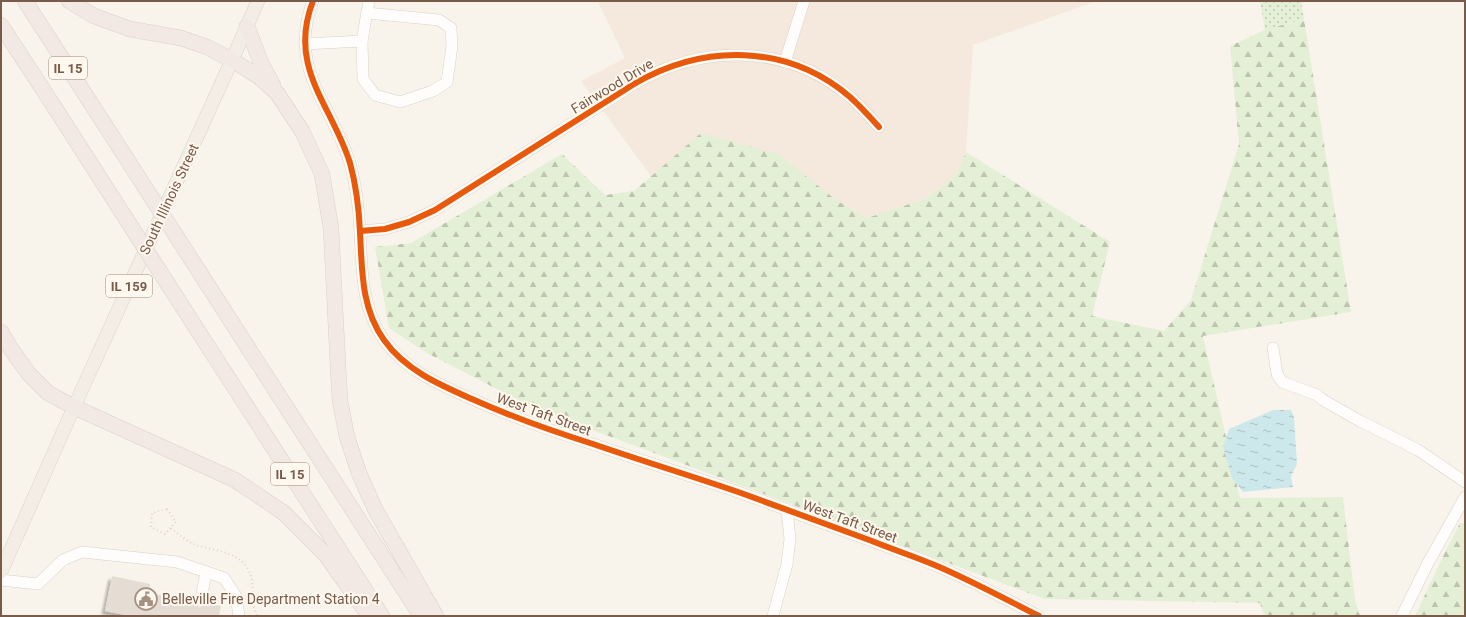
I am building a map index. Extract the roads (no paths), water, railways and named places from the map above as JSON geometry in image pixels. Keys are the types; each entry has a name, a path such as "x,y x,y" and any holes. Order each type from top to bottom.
{"highway":[{"name":"IL 15","path":"25,1 421,616"},
{"path":"69,1 94,16 130,29 181,38 207,47 232,60 259,77 277,93"},
{"name":"IL 15","path":"1,25 382,616"},
{"path":"247,26 261,63 277,93 302,131 322,174 331,228 340,401 347,437 359,473 375,509 436,616"},
{"path":"1,332 11,349 30,374 48,393 74,407 235,480 284,513 325,554 369,616"}],"main road":[{"name":"South Illinois Street","path":"1,572 258,1"}],"street":[{"name":"West Taft Street","path":"313,1 306,25 305,44 307,61 312,80 343,144 350,164 359,207 363,288 369,310 376,327 384,341 394,353 420,373 437,383 526,422 739,493 937,566 988,589 1039,616"},
{"path":"367,13 439,20 450,28 452,46 447,82 433,91 400,102 375,95 363,79 362,41 369,1"},
{"path":"785,62 804,1"},
{"path":"305,44 362,41"},
{"name":"Fairwood Drive","path":"360,232 391,227 409,222 435,210 649,75 668,67 692,60 740,54 762,56 785,62 825,79 849,96 866,112 879,128"},
{"path":"1273,348 1277,374 1282,382 1317,395 1360,421 1418,450 1465,482"},
{"path":"1402,616 1428,563 1465,497"},
{"path":"773,616 787,564 790,539 787,510"},
{"path":"1,580 38,584 63,560 82,552 177,562 224,578 236,596 239,616"},
{"path":"201,600 206,572"}],"water":[{"path":"1273,410 1291,410 1294,417 1297,464 1291,476 1293,487 1243,492 1232,478 1223,447 1229,429"}],"place":[{"name":"Belleville Fire Department Station 4","path":"146,599"}]}
